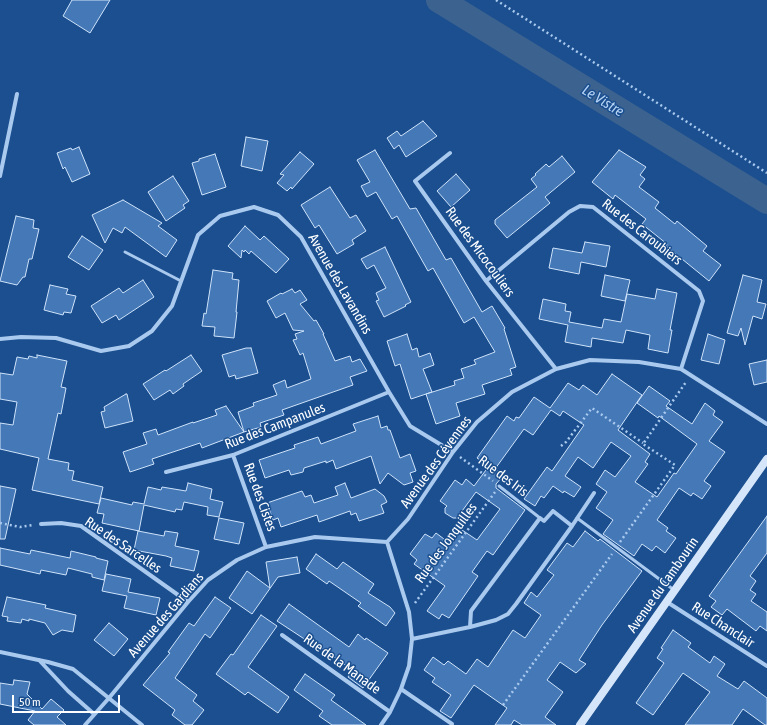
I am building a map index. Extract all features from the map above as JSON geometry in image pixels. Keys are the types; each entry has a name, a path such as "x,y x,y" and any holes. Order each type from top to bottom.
{"street":[{"path":"0,176 17,94"},
{"name":"Rue des Micocouliers","path":"450,153 415,181 486,281 556,369"},
{"name":"Rue des Caroubiers","path":"486,281 569,212 580,206 593,207 699,291 703,301 681,370"},
{"name":"Avenue des Lavandins","path":"0,339 21,337 56,338 101,351 129,346 152,331 172,306 198,235 220,216 254,207 278,215 301,237 389,392 410,426 453,452"},
{"name":"Avenue des Cévennes","path":"387,542 408,519 453,452 477,422 512,392 556,369 590,360 639,362 681,370 767,424"},
{"name":"Rue des Campanules","path":"166,472 233,456 389,392"},
{"name":"Rue des Cistes","path":"233,456 266,547"},
{"name":"Avenue du Cambourin","path":"580,725 767,459"},
{"path":"412,639 470,627 496,620 508,614 594,493"},
{"path":"470,627 471,611 540,518 544,521 553,511 572,526"},
{"name":"Rue des Sarcelles","path":"41,524 61,523 81,526 188,602"},
{"name":"Avenue des Gardians","path":"85,725 208,580 237,560 266,547 315,536 387,542"},
{"path":"381,725 390,712 401,689 409,666 412,639 409,612 387,542"},
{"name":"Rue Chanclair","path":"667,602 767,666"},
{"name":"Rue de la Manade","path":"282,635 390,712"},
{"path":"0,652 73,669 142,725"},
{"path":"38,660 68,691 94,714"},
{"path":"401,689 452,724"}],"lane":[{"path":"125,252 181,281"},
{"name":"Rue des Iris","path":"499,486 540,518"},
{"path":"577,518 675,590"}],"path":[{"path":"496,0 767,173"},
{"path":"561,446 566,442 592,408 643,444"},
{"name":"Rue des Iris","path":"453,452 499,486"},
{"name":"Rue des Jonquilles","path":"409,612 499,486"},
{"path":"0,523 20,527 41,524"}],"building":[{"path":"72,0 110,0 90,33 63,16"},
{"path":"423,121 437,136 406,157 399,145 394,149 387,138 397,131 401,136"},
{"path":"246,137 268,141 262,171 241,166"},
{"path":"79,147 90,174 72,182 65,167 63,169 57,153"},
{"path":"375,150 410,209 416,208 446,260 451,258 482,312 492,306 505,328 504,329 516,367 510,369 512,375 482,385 485,394 456,403 460,416 436,424 426,394 455,385 454,381 464,378 461,369 476,364 474,360 495,352 474,317 464,323 433,268 428,271 397,216 392,219 376,192 367,197 361,186 370,182 357,160"},
{"path":"619,150 646,167 640,175 645,179 639,187 659,202 655,208 675,224 677,221 707,246 703,251 721,265 709,281 666,246 667,244 642,224 646,219 615,195 613,199 592,182"},
{"path":"300,152 314,164 292,189 291,187 287,191 277,183 284,175 280,174"},
{"path":"215,154 226,187 202,195 192,163"},
{"path":"562,156 575,172 545,197 550,203 507,238 495,224 495,220 537,187 531,179 536,175 535,174 546,164 549,167"},
{"path":"456,174 470,190 451,207 437,191"},
{"path":"173,176 189,201 183,205 185,208 166,221 148,192"},
{"path":"330,187 350,218 356,215 366,231 352,240 354,244 337,254 319,225 315,228 301,205"},
{"path":"123,200 162,223 158,226 177,240 166,257 125,227 122,233 113,228 105,243 92,215"},
{"path":"16,216 34,220 33,228 39,229 32,259 29,259 25,277 23,277 17,285 0,281"},
{"path":"245,226 260,240 264,236 289,259 276,273 251,251 249,254 245,250 244,252 242,250 241,258 228,246"},
{"path":"82,236 103,250 89,270 68,257"},
{"path":"585,242 610,246 606,267 581,262 579,274 549,268 553,248 582,253"},
{"path":"385,247 411,302 384,317 376,301 379,300 376,293 386,288 374,265 367,269 361,259"},
{"path":"213,270 233,273 232,279 239,280 234,338 214,336 215,327 202,326 204,313 206,314"},
{"path":"605,275 630,280 625,301 601,296"},
{"path":"743,275 762,280 757,302 766,304 762,319 753,316 745,345 741,328 738,336 727,333"},
{"path":"143,280 154,297 119,320 116,315 102,323 91,306 119,288 123,293"},
{"path":"50,285 68,289 66,294 76,296 71,313 64,312 63,315 44,310"},
{"path":"292,289 295,293 300,290 307,300 300,304 314,321 316,320 324,334 335,361 350,356 352,362 360,359 367,371 350,377 353,385 282,410 284,415 260,423 261,427 244,432 238,412 254,406 253,403 277,395 273,385 285,380 287,388 311,379 303,353 300,355 293,340 297,339 295,334 304,331 293,330 285,313 276,318 267,301"},
{"path":"657,289 677,293 670,330 672,330 668,353 648,349 650,335 626,330 623,343 592,338 591,347 565,342 568,325 539,319 543,299 566,304 565,311 571,312 569,322 602,328 604,319 621,322 627,294 655,299"},
{"path":"407,334 412,350 417,348 419,357 430,353 434,365 423,369 432,392 411,399 400,364 395,366 387,341"},
{"path":"708,334 725,340 719,364 701,360"},
{"path":"251,348 258,373 236,379 235,375 229,377 222,355"},
{"path":"37,355 67,361 61,387 66,388 61,414 58,413 48,459 69,463 68,470 74,471 72,480 103,487 99,504 32,490 39,458 0,449 0,423 13,425 17,402 0,399 0,373 13,375 17,357 28,359 29,356 37,358"},
{"path":"191,355 202,371 183,384 184,386 173,394 170,390 154,400 143,384"},
{"path":"767,360 767,382 754,385 749,364"},
{"path":"612,374 642,395 618,430 650,454 645,462 648,464 635,482 657,497 674,473 676,474 697,444 659,416 658,418 637,403 649,386 670,401 666,406 692,424 705,403 715,411 713,415 723,422 709,441 725,452 704,481 711,486 702,499 693,493 691,496 679,488 657,520 668,528 666,531 676,538 665,553 656,546 652,551 642,544 634,556 603,534 613,520 596,508 607,492 596,484 605,470 615,477 631,456 611,442 593,468 578,457 565,476 581,487 574,497 564,491 563,493 553,486 544,498 541,496 535,506 524,499 547,467 552,471 584,425 563,411 560,416 551,410 533,435 524,429 495,469 503,476 496,484 496,488 525,510 493,555 487,551 472,572 478,576 449,618 442,614 439,619 427,611 445,586 414,564 417,560 410,554 425,534 432,538 436,533 448,542 459,528 477,540 500,509 476,492 457,518 453,518 445,513 445,508 447,506 440,501 455,480 462,485 466,479 474,486 489,466 477,458 507,416 514,421 516,417 519,418 534,397 550,408 568,383 579,390 583,385 597,395"},
{"path":"126,394 133,421 105,428 101,412 105,411 104,407"},
{"path":"226,406 244,432 202,448 200,443 152,459 154,464 130,472 123,452 147,444 143,433 156,429 158,435 217,415 215,410"},
{"path":"378,416 381,428 387,426 388,430 390,430 400,458 410,454 416,471 410,473 413,482 404,485 388,473 380,484 371,456 336,469 333,460 304,468 303,472 291,475 289,470 265,478 259,460 295,448 294,445 318,437 321,444 356,431 353,424"},
{"path":"188,483 212,489 210,499 223,502 219,517 207,515 208,507 184,502 182,510 176,509 175,512 144,505 139,531 102,523 104,514 97,513 101,498 132,505 133,502 144,504 148,487 161,490 162,487 186,491"},
{"path":"345,483 351,498 375,489 384,496 387,502 381,505 384,513 359,521 356,513 351,515 350,511 319,522 317,515 281,527 278,518 273,520 267,503 302,491 305,497 311,495 314,503 338,495 335,487"},
{"path":"0,486 16,489 5,539 0,539"},
{"path":"767,516 767,553 750,576 756,581 750,590 756,594 751,601 767,612 767,631 760,626 756,631 727,609 722,615 711,607 716,601 709,596"},
{"path":"219,518 244,523 239,544 214,539"},
{"path":"138,531 164,536 165,531 178,533 175,546 199,551 194,571 170,566 172,558 134,550"},
{"path":"585,531 598,541 600,539 642,571 602,625 579,660 586,664 576,673 560,662 547,680 563,692 545,717 556,725 522,725 514,720 511,725 495,725 507,708 474,685 451,718 440,711 451,695 432,682 435,678 424,670 433,657 444,665 448,661 466,674 477,659 488,667 513,630 525,638 541,615 524,603 531,592 537,597 554,575 547,570 567,543 573,547"},
{"path":"0,548 30,554 31,550 70,558 71,551 96,557 108,561 104,580 92,577 92,574 68,568 66,575 41,570 40,574 0,565"},
{"path":"316,554 337,569 343,562 374,584 368,593 390,607 395,613 386,626 358,606 361,603 329,581 327,584 306,569"},
{"path":"297,557 300,573 278,577 252,614 229,598 247,571 270,588 266,562"},
{"path":"106,574 131,579 128,592 160,598 156,615 124,608 127,596 102,591"},
{"path":"7,597 46,605 45,608 76,615 73,632 62,630 53,635 45,623 29,619 29,621 22,619 21,623 7,621 8,617 2,616"},
{"path":"215,597 231,608 210,638 205,634 175,678 197,695 193,701 204,710 192,725 185,725 172,715 175,710 143,685 170,653 168,652 189,623 194,626"},
{"path":"289,604 349,647 358,634 365,640 366,638 388,653 363,688 348,677 352,670 316,644 315,646 277,621"},
{"path":"261,615 277,626 248,667 289,697 278,713 248,692 245,695 216,674 231,654 233,655"},
{"path":"109,623 128,639 114,656 94,640"},
{"path":"673,630 691,643 688,647 710,663 714,656 725,664 717,676 738,689 744,681 767,698 767,725 743,709 732,725 685,725 710,692 683,673 653,715 636,703 664,663 657,658 663,649 661,648"},
{"path":"305,674 335,695 331,700 366,725 332,725 319,716 323,711 294,690"},
{"path":"14,680 30,682 27,694 42,709 51,699 64,710 57,717 66,725 34,725 28,720 35,711 0,704 0,683 13,685"}],"waterway":[{"name":"Le Vistre","path":"439,0 767,201"}]}
